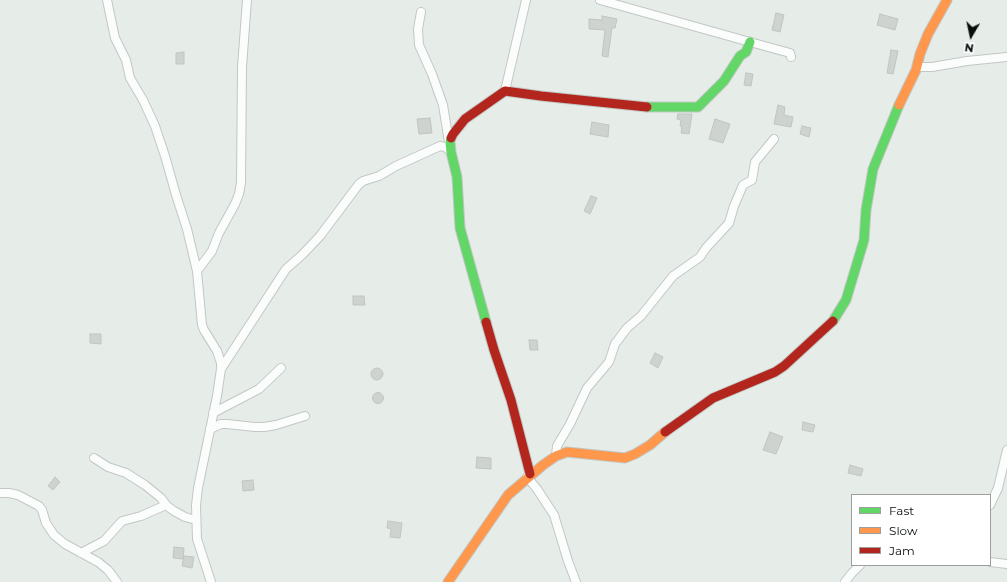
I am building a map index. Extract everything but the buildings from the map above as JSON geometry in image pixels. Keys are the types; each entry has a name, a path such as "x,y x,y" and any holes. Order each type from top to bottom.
{"street":[{"path":"108,0 115,38 126,60 130,78 143,100 155,126 165,156 187,229 197,271 202,325 217,351 221,369"},
{"path":"197,271 212,251 224,222 235,204 240,189 242,67 247,0"},
{"path":"211,582 197,539 196,520 198,488 221,369 286,269 320,236 354,189 363,181 379,176 396,166 450,142 455,131 465,120 505,91 526,0"},
{"path":"600,0 750,42 790,54 791,57"},
{"path":"448,582 470,553 489,521 508,495 529,476 556,456 571,452 625,458 635,454 650,445 668,429 713,398 775,372 784,366 832,323 846,300 864,240 866,210 873,169 898,106 917,68 920,54 928,34 947,0"},
{"path":"421,12 418,29 419,45 432,74 443,105 457,177 458,211 464,244 494,350 511,400 529,476 554,516 576,582"},
{"path":"505,91 645,106 695,108 702,104 724,81 740,56 746,52 750,42"},
{"path":"917,68 932,67 967,60 1007,57"},
{"path":"556,456 557,446 570,424 587,388 609,362 615,344 627,328 641,316 673,276 700,257 706,248 729,223 743,185 752,180 755,162 774,139"},
{"path":"440,146 445,147 451,152"},
{"path":"213,413 258,389 281,368"},
{"path":"210,429 221,424 264,427 305,416"},
{"path":"991,503 998,488 1007,450"},
{"path":"94,458 108,467 126,473 145,485 174,511 196,520"},
{"path":"0,493 18,495 39,506 42,510 46,523 54,535 65,544 104,566 117,582"},
{"path":"81,553 104,541 122,521 141,516 166,505"},
{"path":"991,562 1007,564"},
{"path":"845,582 859,566"}],"traffic: fast":[{"path":"647,107 698,107 724,81 740,56 746,52 750,42"},
{"path":"833,321 846,300 864,240 866,210 873,169 899,105"},
{"path":"451,138 451,152 457,177 460,228 486,322"}],"traffic: slow":[{"path":"899,105 916,70 920,54 928,34 947,0"},
{"path":"448,582 508,495 543,465 556,456 567,452 625,458 650,445 665,432"}],"traffic: jam":[{"path":"451,138 465,119 505,91 647,107"},
{"path":"665,432 713,398 775,372 784,366 833,321"},
{"path":"486,322 511,400 530,474"}]}
